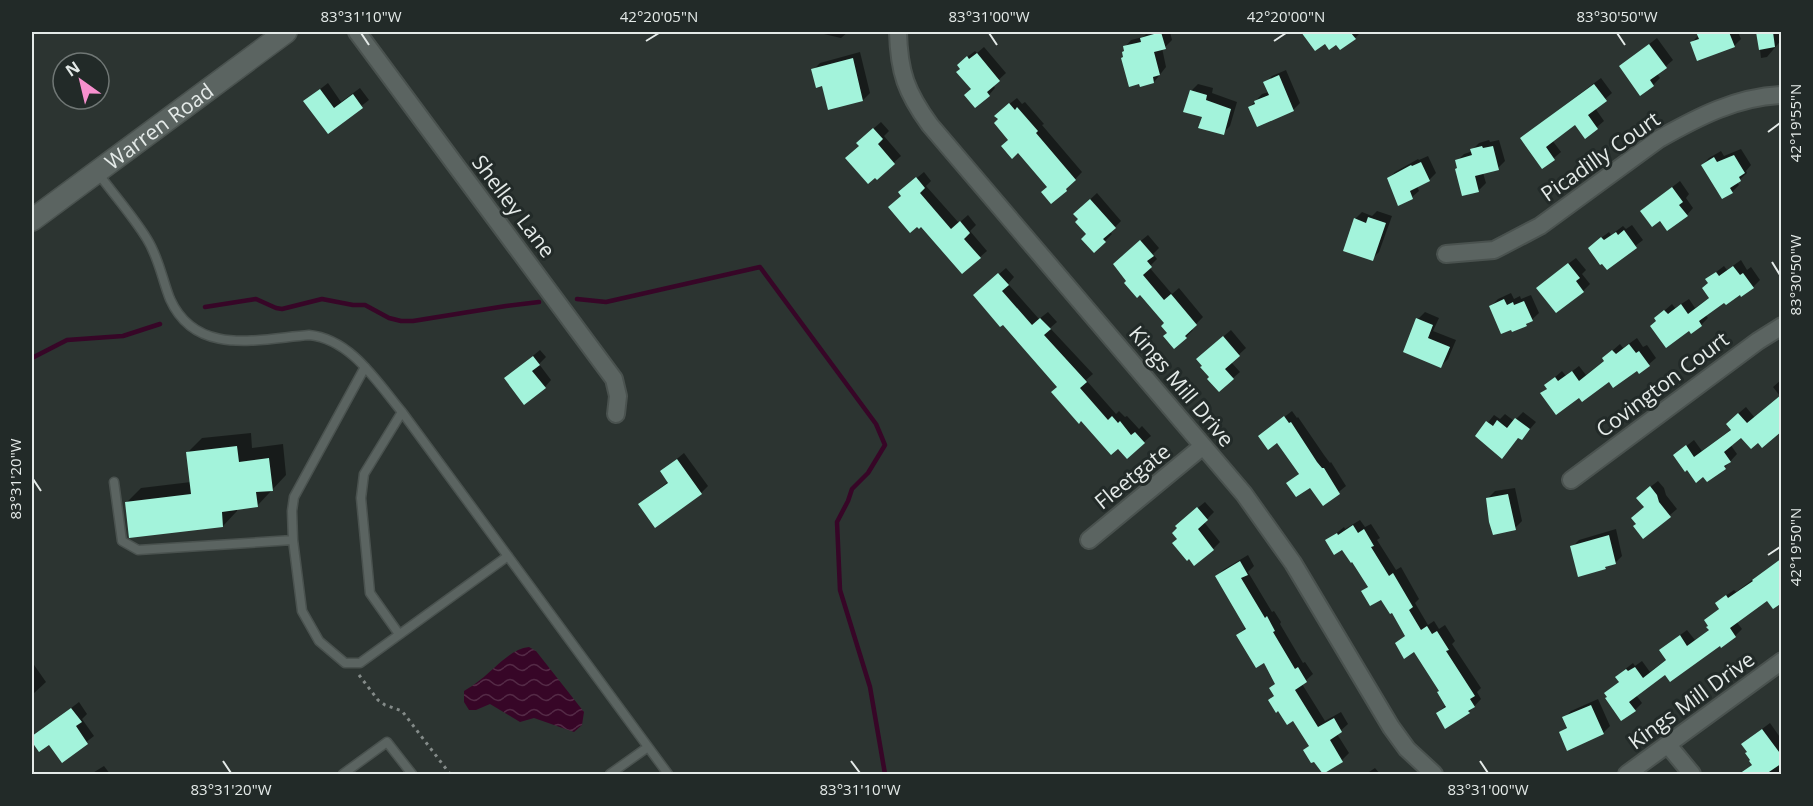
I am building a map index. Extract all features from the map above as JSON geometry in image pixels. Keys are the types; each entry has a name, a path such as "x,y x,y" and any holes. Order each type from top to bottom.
{"street":[{"name":"Warren Road","path":"32,220 286,32"},
{"name":"Shelley Lane","path":"357,32 614,379 618,396 616,414"},
{"name":"Kings Mill Drive","path":"898,32 900,61 907,88 915,105 1244,494 1278,540 1402,742 1434,774"},
{"name":"Picadilly Court","path":"1446,254 1494,250 1540,226 1659,139 1680,127 1730,104 1754,98 1782,95"},
{"name":"Covington Court","path":"1571,480 1758,341 1782,326"},
{"name":"Fleetgate","path":"1089,540 1203,446"},
{"name":"Kings Mill Drive","path":"1628,774 1782,662"},
{"path":"1668,745 1692,774"}],"lane":[{"path":"97,172 147,239 160,264 169,297 187,324 197,332 231,342 320,336 330,339 365,367 402,412 668,774"},
{"path":"365,367 294,497 293,540 302,611 319,641 345,663 360,663 508,556"},
{"path":"399,634 370,594 361,498 364,474 402,412"},
{"path":"114,482 122,541 138,550 293,540"},
{"path":"343,774 387,742 412,774"},
{"path":"610,774 648,747"}],"path":[{"path":"351,663 378,700 402,711 450,774"}],"water":[{"path":"529,647 536,651 584,712 582,725 574,732 534,718 520,722 490,704 476,710 469,710 464,702 464,691 509,655"}],"building":[{"path":"1161,32 1166,49 1154,52 1160,75 1153,77 1154,83 1129,87 1121,58 1124,51 1123,46 1141,42 1140,38"},
{"path":"1301,32 1353,32 1351,33 1356,39 1340,50 1336,45 1329,50 1325,44 1315,51"},
{"path":"1696,32 1729,32 1735,47 1697,61 1690,42 1699,39"},
{"path":"1756,32 1773,32 1775,47 1759,50"},
{"path":"1649,44 1667,68 1650,80 1654,86 1640,96 1619,66"},
{"path":"977,53 1000,81 987,92 990,96 975,108 964,95 971,89 956,72 960,69 957,65 967,56 969,59"},
{"path":"853,58 863,101 828,110 822,86 816,88 811,69"},
{"path":"1279,75 1294,111 1257,127 1248,107 1255,104 1254,101 1269,95 1263,82"},
{"path":"1594,84 1607,101 1588,115 1598,129 1585,139 1575,125 1546,147 1555,160 1542,169 1520,138"},
{"path":"320,89 334,108 353,94 363,108 328,134 303,101"},
{"path":"1190,90 1207,95 1206,100 1231,109 1224,135 1198,128 1202,117 1183,112"},
{"path":"1009,103 1015,110 1017,107 1038,131 1036,133 1076,180 1051,204 1041,192 1047,187 1018,153 1012,159 1001,146 1008,140 994,123 998,119 994,116"},
{"path":"873,128 883,139 878,144 895,164 877,180 875,178 868,184 845,158 859,146 856,143"},
{"path":"1482,146 1483,148 1493,146 1499,170 1475,176 1479,192 1462,196 1455,160 1472,155 1470,149"},
{"path":"1734,155 1745,173 1739,177 1741,181 1730,188 1733,193 1722,199 1701,165 1714,157 1717,162"},
{"path":"1421,162 1430,181 1410,191 1413,199 1398,206 1387,178"},
{"path":"916,177 925,188 920,193 951,229 960,221 970,233 964,239 981,258 962,274 921,227 919,229 917,227 910,233 888,207 901,196 898,192"},
{"path":"1672,187 1683,202 1679,205 1688,216 1667,231 1660,221 1652,227 1640,211"},
{"path":"1090,199 1116,228 1103,239 1106,242 1094,253 1081,239 1086,234 1075,222 1078,219 1073,214"},
{"path":"1368,217 1386,223 1373,261 1343,251 1354,218 1366,223"},
{"path":"1624,230 1637,248 1607,270 1602,264 1600,265 1588,248 1601,237 1604,240"},
{"path":"1140,240 1154,256 1147,261 1152,267 1143,275 1164,300 1171,294 1197,325 1174,349 1163,336 1167,333 1161,326 1164,323 1140,295 1137,298 1124,283 1126,281 1113,264"},
{"path":"1568,263 1580,278 1576,281 1584,292 1556,313 1536,288"},
{"path":"1733,266 1740,275 1743,273 1754,288 1726,305 1724,303 1699,321 1702,326 1691,334 1689,331 1666,348 1650,326 1656,321 1654,318 1664,310 1668,314 1681,304 1688,314 1709,298 1702,288 1708,283 1705,279 1716,272 1719,276"},
{"path":"998,273 1009,285 1002,291 1032,325 1040,318 1051,329 1044,335 1087,382 1080,388 1108,420 1112,416 1118,423 1120,421 1131,435 1135,432 1145,443 1127,459 1118,449 1111,455 1081,421 1079,424 1051,392 1057,387 1003,325 1000,327 973,295"},
{"path":"1504,299 1507,305 1524,301 1533,321 1526,324 1527,326 1501,334 1489,306"},
{"path":"1416,318 1433,325 1428,338 1450,347 1441,368 1403,352"},
{"path":"1223,336 1240,356 1225,369 1234,379 1219,392 1207,379 1209,377 1196,359"},
{"path":"1629,344 1636,353 1639,351 1650,366 1639,374 1637,371 1613,388 1609,382 1582,402 1579,398 1556,415 1540,393 1547,389 1544,385 1555,377 1558,381 1572,371 1579,381 1604,361 1602,358 1612,350 1616,354"},
{"path":"533,356 540,365 532,371 546,388 524,405 504,378"},
{"path":"1782,394 1782,431 1762,448 1758,443 1751,449 1741,438 1724,452 1731,462 1724,466 1726,469 1707,482 1703,477 1696,483 1673,455 1686,445 1694,457 1731,430 1726,424 1738,413 1747,423"},
{"path":"1284,416 1289,423 1291,422 1340,494 1323,506 1310,488 1296,497 1286,483 1299,474 1277,443 1268,450 1258,436"},
{"path":"1515,418 1530,429 1522,440 1518,438 1502,459 1475,436 1486,421 1493,426 1497,420 1507,428"},
{"path":"237,446 239,462 269,458 273,491 256,492 258,507 222,512 223,527 129,538 125,502 191,494 186,452"},
{"path":"677,459 702,494 655,528 638,504 668,483 660,471"},
{"path":"1650,486 1671,517 1643,539 1633,526 1636,524 1631,518 1644,507 1636,498"},
{"path":"1508,494 1516,530 1493,535 1486,498"},
{"path":"1197,507 1208,520 1198,529 1214,550 1194,566 1172,543 1177,539 1172,533 1177,528 1175,526"},
{"path":"1353,525 1358,533 1364,529 1374,546 1371,547 1389,576 1393,573 1413,607 1409,610 1421,630 1427,626 1432,634 1437,631 1449,650 1446,651 1475,696 1470,699 1475,707 1468,711 1470,713 1445,729 1436,713 1446,707 1437,692 1439,691 1414,652 1404,659 1395,643 1405,636 1392,613 1390,614 1381,600 1370,606 1361,591 1368,587 1352,562 1342,550 1334,555 1325,540"},
{"path":"1609,535 1616,564 1578,577 1570,546"},
{"path":"1782,558 1782,603 1773,609 1767,601 1730,628 1736,637 1721,648 1720,646 1670,682 1665,675 1629,702 1636,711 1621,721 1604,693 1619,682 1615,677 1626,669 1628,671 1635,667 1643,678 1666,660 1659,650 1680,635 1687,646 1709,630 1704,620 1719,609 1715,603 1726,595 1728,598"},
{"path":"1240,561 1248,575 1241,578 1265,618 1267,616 1275,631 1273,632 1295,669 1298,667 1307,682 1295,690 1318,727 1334,718 1342,732 1330,740 1343,762 1323,774 1314,762 1311,763 1303,750 1309,746 1293,721 1287,725 1268,700 1274,696 1269,688 1275,684 1264,663 1256,668 1236,635 1246,629 1215,576"},
{"path":"1591,705 1604,734 1567,751 1559,732 1567,728 1562,717"},
{"path":"71,708 82,722 76,726 88,744 62,763 49,745 39,752 32,742 32,736"},
{"path":"1762,729 1782,756 1782,763 1766,774 1739,774 1752,765 1741,744"}],"waterway":[{"path":"577,299 606,302 760,267 876,424 885,445 868,473 852,489 837,522 840,590 870,687 885,774"},
{"path":"205,307 256,299 282,309 322,299 365,305 389,318 413,321 539,302"},
{"path":"32,358 67,340 123,336 160,324"}]}
